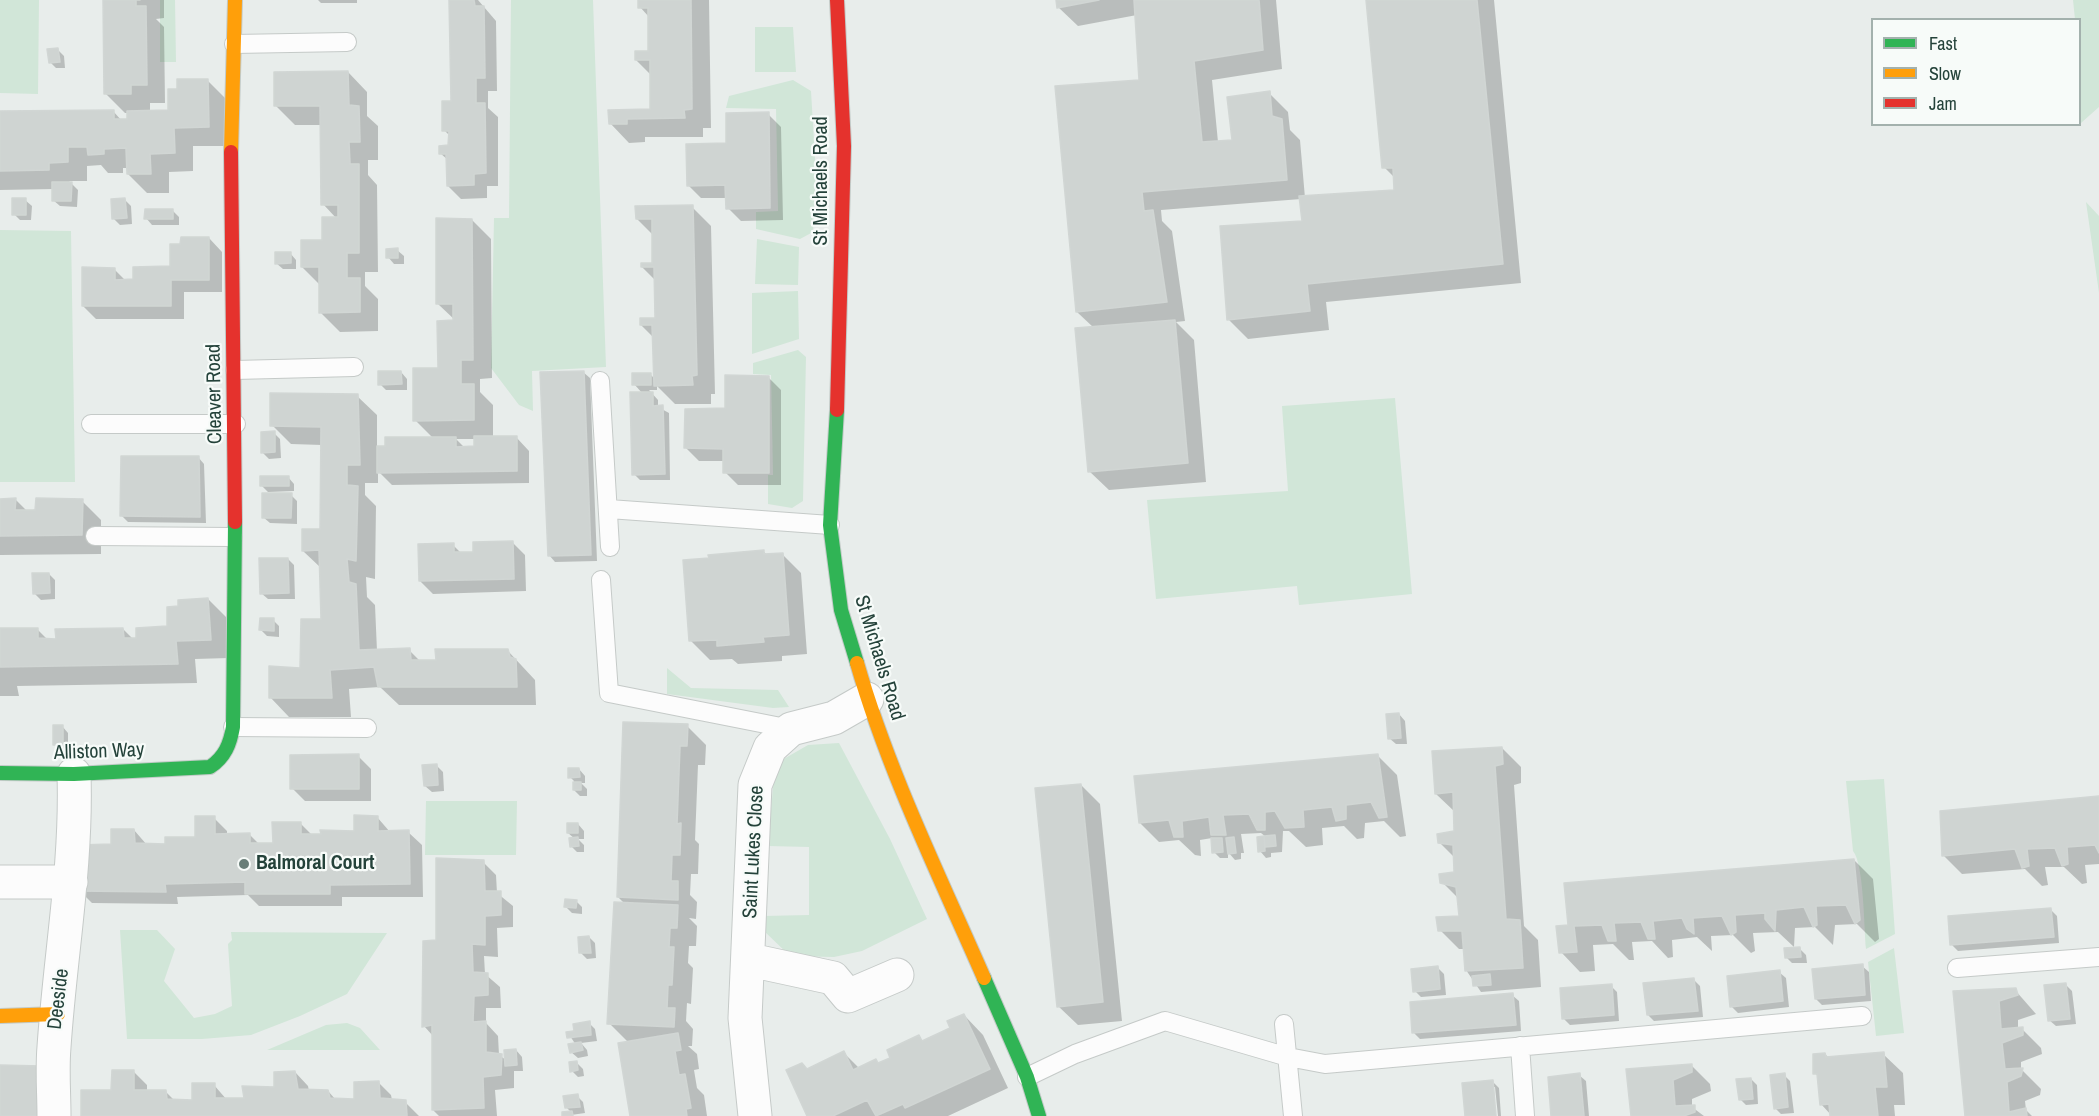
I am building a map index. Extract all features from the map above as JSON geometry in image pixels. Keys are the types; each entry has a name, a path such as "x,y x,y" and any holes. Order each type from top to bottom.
{"street":[{"name":"Cleaver Road","path":"198,768 210,767 221,760 228,750 233,727 233,537 236,424 230,209 235,0"},
{"name":"St Michaels Road","path":"837,0 844,146 837,413 830,525 841,610 867,699 920,830 1027,1077 1040,1116"},
{"name":"Saint Lukes Close","path":"755,1116 745,1018 750,960 755,785 770,748 791,729 834,718 867,699"},
{"name":"Alliston Way","path":"0,773 74,774 198,768"},
{"name":"Deeside","path":"54,1116 54,1048 71,882 75,813 74,774"},
{"path":"0,882 71,882"},
{"path":"750,960 833,978 848,996 897,975"},
{"path":"0,1016 58,1014"}],"lane":[{"path":"234,44 347,42"},
{"path":"235,370 354,367"},
{"path":"600,381 610,547"},
{"path":"91,424 236,424"},
{"path":"609,509 830,525"},
{"path":"95,536 233,537"},
{"path":"601,580 609,693 791,729"},
{"path":"233,727 367,728"},
{"path":"1957,968 2099,957"},
{"path":"1027,1077 1075,1053 1165,1021 1288,1057 1325,1064 1862,1016"},
{"path":"1284,1024 1293,1116"},
{"path":"1520,1046 1525,1116"}],"green space":[{"path":"0,0 39,0 38,94 0,93"},
{"path":"160,0 175,0 176,62 160,62"},
{"path":"511,0 593,0 606,367 532,371 533,411 519,405 491,368 494,218 509,218"},
{"path":"2073,0 2099,0 2099,107 2081,123 2081,18 2075,18"},
{"path":"755,27 793,27 796,72 755,72"},
{"path":"793,80 811,91 816,175 813,232 800,239 756,229 756,212 778,211 776,109 726,108 729,96"},
{"path":"2086,202 2099,216 2099,293"},
{"path":"0,230 71,231 75,482 0,482"},
{"path":"757,239 799,247 798,285 755,284"},
{"path":"798,291 799,339 752,354 752,293"},
{"path":"798,350 806,357 803,501 792,508 768,504 768,475 773,475 771,375 753,374 753,363"},
{"path":"1395,398 1412,594 1299,605 1297,586 1156,599 1147,500 1288,491 1282,406"},
{"path":"667,668 691,688 778,690 789,707 773,708 667,694"},
{"path":"839,743 890,839 927,919 862,951 834,957 790,956 763,930 763,916 809,915 809,847 768,846 775,764 808,745"},
{"path":"1884,779 1895,934 1866,949 1861,882 1857,858 1853,851 1846,781"},
{"path":"426,801 517,801 516,855 425,855"},
{"path":"120,930 157,930 175,949 164,981 194,1018 215,1014 232,1006 228,944 232,940 231,932 387,933 347,994 300,1016 251,1035 202,1039 127,1039"},
{"path":"1894,948 1904,1033 1876,1036 1868,962"},
{"path":"347,1023 360,1028 380,1050 267,1050 326,1025"}],"building":[{"path":"103,0 136,0 136,6 146,6 147,85 131,85 131,94 104,94"},
{"path":"449,0 474,0 475,6 484,6 485,78 476,78 476,103 485,103 486,173 474,174 474,185 447,186 446,154 439,154 439,146 448,145 449,131 442,131 442,101 451,101"},
{"path":"638,0 691,0 692,109 684,110 685,118 627,119 627,124 609,124 608,110 650,109 650,60 635,60 635,51 648,51 648,8 638,8"},
{"path":"1056,0 1099,0 1057,8"},
{"path":"1134,0 1259,0 1263,50 1194,61 1202,142 1232,140 1227,97 1270,91 1272,116 1282,119 1287,180 1142,192 1144,211 1153,210 1167,302 1076,312 1055,86 1139,80"},
{"path":"1366,0 1477,0 1503,264 1307,284 1310,311 1227,320 1220,226 1302,221 1299,196 1394,190 1393,168 1382,168"},
{"path":"58,48 60,62 49,63 47,49"},
{"path":"348,71 349,105 359,106 360,142 349,142 350,164 359,164 359,253 347,253 347,278 360,278 360,312 319,313 319,267 301,267 301,240 322,240 322,217 338,217 338,205 321,205 320,106 274,106 274,72"},
{"path":"177,79 208,79 209,127 174,128 175,153 150,154 151,174 127,174 126,148 104,149 104,154 88,155 87,147 68,147 68,162 49,163 49,170 0,171 0,111 114,110 114,119 127,119 127,111 168,110 168,89 177,89"},
{"path":"769,112 770,208 726,209 725,185 687,186 686,144 726,143 726,113"},
{"path":"52,182 72,182 71,201 52,201"},
{"path":"12,198 26,198 26,215 12,215"},
{"path":"125,198 127,218 112,219 111,199"},
{"path":"693,205 697,375 692,376 693,385 654,386 652,325 640,325 640,318 655,318 654,267 641,267 641,263 652,263 652,219 636,219 635,206"},
{"path":"145,209 173,209 173,219 144,219"},
{"path":"436,218 472,219 473,360 461,360 461,384 474,384 474,420 413,421 413,368 438,368 437,321 453,320 453,304 436,304"},
{"path":"181,237 209,237 209,280 171,280 171,306 82,306 82,267 115,268 115,280 133,279 133,267 170,266 170,244 180,244"},
{"path":"398,248 398,258 386,258 386,249"},
{"path":"275,252 291,252 291,263 275,264"},
{"path":"1175,320 1188,463 1088,472 1075,328"},
{"path":"378,371 401,371 402,384 378,385"},
{"path":"584,371 591,555 548,556 540,372"},
{"path":"632,373 651,373 651,385 632,385"},
{"path":"725,375 769,376 769,473 723,473 723,449 684,448 685,409 725,408"},
{"path":"630,392 653,392 653,406 663,405 665,474 632,475"},
{"path":"270,393 358,394 360,465 347,465 347,485 358,486 356,561 347,559 349,582 356,584 359,650 410,648 411,660 436,660 435,649 508,649 510,657 516,659 517,687 378,687 374,667 330,670 332,698 269,698 269,666 300,668 301,619 321,619 319,550 302,551 302,529 320,529 321,427 270,426"},
{"path":"275,431 275,452 261,453 261,432"},
{"path":"474,436 517,436 517,471 377,473 377,446 385,446 385,437 456,437 456,447 474,446"},
{"path":"121,456 199,456 200,517 120,516"},
{"path":"260,476 289,476 289,486 260,486"},
{"path":"262,493 292,493 291,518 262,518"},
{"path":"16,498 15,510 35,510 36,498 83,499 82,535 0,536 0,499"},
{"path":"513,541 514,579 419,581 418,544 454,543 454,552 473,552 473,542"},
{"path":"764,550 764,554 783,553 789,635 763,637 764,642 717,646 717,640 689,641 683,560 709,558 708,555"},
{"path":"259,558 288,558 289,593 260,594"},
{"path":"32,573 49,573 50,593 33,594"},
{"path":"208,598 211,640 176,641 178,664 0,667 0,628 38,628 38,638 56,639 55,629 123,628 124,638 136,638 136,628 167,626 167,607 178,606 178,600"},
{"path":"260,618 274,618 274,631 259,630"},
{"path":"1399,713 1401,738 1388,739 1386,714"},
{"path":"623,722 688,724 687,746 680,746 677,824 681,823 680,855 672,855 671,881 678,881 678,900 617,897"},
{"path":"53,725 63,725 63,745 53,745"},
{"path":"1502,747 1503,764 1495,766 1506,919 1520,920 1523,968 1465,971 1462,931 1438,931 1436,917 1459,916 1456,887 1440,883 1439,874 1454,872 1453,845 1438,843 1437,834 1454,831 1453,792 1435,794 1432,751"},
{"path":"359,754 359,789 290,789 290,755"},
{"path":"1378,754 1387,817 1379,818 1371,802 1346,805 1346,819 1336,821 1332,807 1303,810 1304,827 1285,828 1275,811 1265,812 1265,830 1257,830 1249,814 1223,815 1226,835 1211,835 1209,817 1182,821 1183,837 1174,837 1169,820 1139,823 1134,776"},
{"path":"437,764 438,785 424,786 422,765"},
{"path":"568,768 579,768 580,777 568,778"},
{"path":"573,782 581,782 581,790 573,790"},
{"path":"1081,784 1103,1002 1057,1007 1035,788"},
{"path":"2099,796 2099,853 2095,845 2067,847 2068,864 2062,866 2055,848 2027,849 2029,866 2022,868 2015,849 1942,856 1940,811"},
{"name":"Balmoral Court","path":"354,815 378,816 378,831 409,830 410,884 330,885 330,894 245,894 245,882 165,884 166,892 77,891 80,845 111,844 111,829 134,829 135,843 165,844 165,837 195,837 195,816 215,816 215,834 250,833 250,843 273,843 272,822 301,822 301,834 321,834 320,830 354,831"},
{"path":"567,823 578,823 578,833 567,833"},
{"path":"1275,835 1276,846 1265,847 1264,836"},
{"path":"1264,836 1265,851 1258,852 1257,837"},
{"path":"578,837 579,846 570,847 569,838"},
{"path":"1234,837 1236,853 1228,854 1226,838"},
{"path":"1211,838 1222,838 1223,852 1212,853"},
{"path":"436,858 484,860 485,891 501,891 501,915 485,916 485,945 472,944 473,972 488,973 488,995 474,996 473,1022 486,1021 486,1052 502,1054 501,1075 483,1077 484,1108 432,1110 432,1025 422,1027 423,941 436,940"},
{"path":"1854,859 1860,920 1855,924 1846,905 1816,906 1817,925 1813,927 1804,907 1776,910 1775,931 1765,919 1765,913 1735,915 1736,932 1731,935 1722,916 1693,918 1694,934 1687,929 1682,918 1653,921 1655,939 1648,939 1641,922 1614,923 1616,941 1608,941 1602,925 1574,926 1577,952 1559,953 1556,926 1568,925 1564,883"},
{"path":"565,899 577,900 576,908 564,907"},
{"path":"614,902 678,905 677,928 670,928 669,947 674,947 672,985 668,985 667,1008 675,1008 674,1027 607,1024"},
{"path":"2051,908 2054,937 1950,945 1948,916"},
{"path":"589,936 591,953 579,953 578,937"},
{"path":"1800,947 1801,957 1785,958 1784,948"},
{"path":"1863,964 1865,995 1815,999 1812,969"},
{"path":"1438,966 1440,989 1413,992 1411,969"},
{"path":"1780,970 1783,1001 1730,1007 1727,976"},
{"path":"1490,974 1491,985 1473,986 1472,976"},
{"path":"1694,978 1698,1011 1647,1015 1643,983"},
{"path":"2066,983 2070,1019 2048,1021 2044,985"},
{"path":"1612,984 1614,1015 1562,1019 1560,988"},
{"path":"2016,988 2018,995 1999,1001 2001,1029 2023,1027 2023,1035 2002,1043 2005,1069 2023,1068 2021,1076 2007,1082 2009,1112 2026,1108 2027,1116 1965,1116 1953,991"},
{"path":"1513,993 1516,1025 1412,1033 1410,1002"},
{"path":"964,1014 990,1069 905,1108 903,1104 876,1116 867,1100 833,1116 807,1116 786,1070 802,1063 807,1069 844,1051 853,1070 876,1059 878,1063 890,1058 887,1050 919,1035 922,1041 950,1028 947,1021"},
{"path":"590,1021 591,1035 567,1038 566,1032 574,1031 573,1024"},
{"path":"678,1033 681,1050 675,1051 679,1075 685,1074 691,1108 686,1109 687,1116 630,1116 618,1043"},
{"path":"581,1042 583,1050 570,1053 568,1044"},
{"path":"516,1049 517,1065 505,1066 504,1050"},
{"path":"1884,1052 1887,1087 1875,1087 1878,1116 1830,1116 1829,1104 1820,1105 1817,1074 1813,1074 1813,1054 1825,1053 1826,1057"},
{"path":"577,1061 578,1070 570,1072 569,1062"},
{"path":"1692,1064 1692,1072 1673,1080 1675,1106 1695,1105 1695,1112 1684,1116 1631,1116 1626,1069"},
{"path":"0,1065 41,1066 40,1116 0,1116"},
{"path":"112,1070 134,1070 134,1090 166,1090 167,1099 192,1100 192,1083 215,1083 215,1098 244,1098 242,1086 274,1087 274,1072 295,1071 298,1089 328,1090 330,1098 354,1099 354,1082 379,1081 380,1098 406,1100 407,1116 81,1116 81,1090 111,1090"},
{"path":"1580,1073 1584,1116 1551,1116 1548,1077"},
{"path":"1785,1073 1788,1107 1774,1109 1770,1075"},
{"path":"1751,1078 1753,1099 1739,1100 1736,1079"},
{"path":"1493,1080 1496,1116 1465,1116 1462,1083"},
{"path":"578,1094 580,1107 565,1108 563,1096"},
{"path":"572,1111 573,1116 562,1116 562,1112"}],"traffic: fast":[{"path":"837,410 830,525 841,610 857,663"},
{"path":"0,773 74,774 210,767 220,759 233,727 235,522"},
{"path":"984,978 1027,1077 1039,1116"}],"traffic: slow":[{"path":"231,152 235,0"},
{"path":"857,663 899,783 984,978"},
{"path":"0,1016 58,1014"}],"traffic: jam":[{"path":"837,0 844,146 837,410"},
{"path":"231,152 235,522"}],"place":[{"name":"Balmoral Court","path":"244,864"}]}
